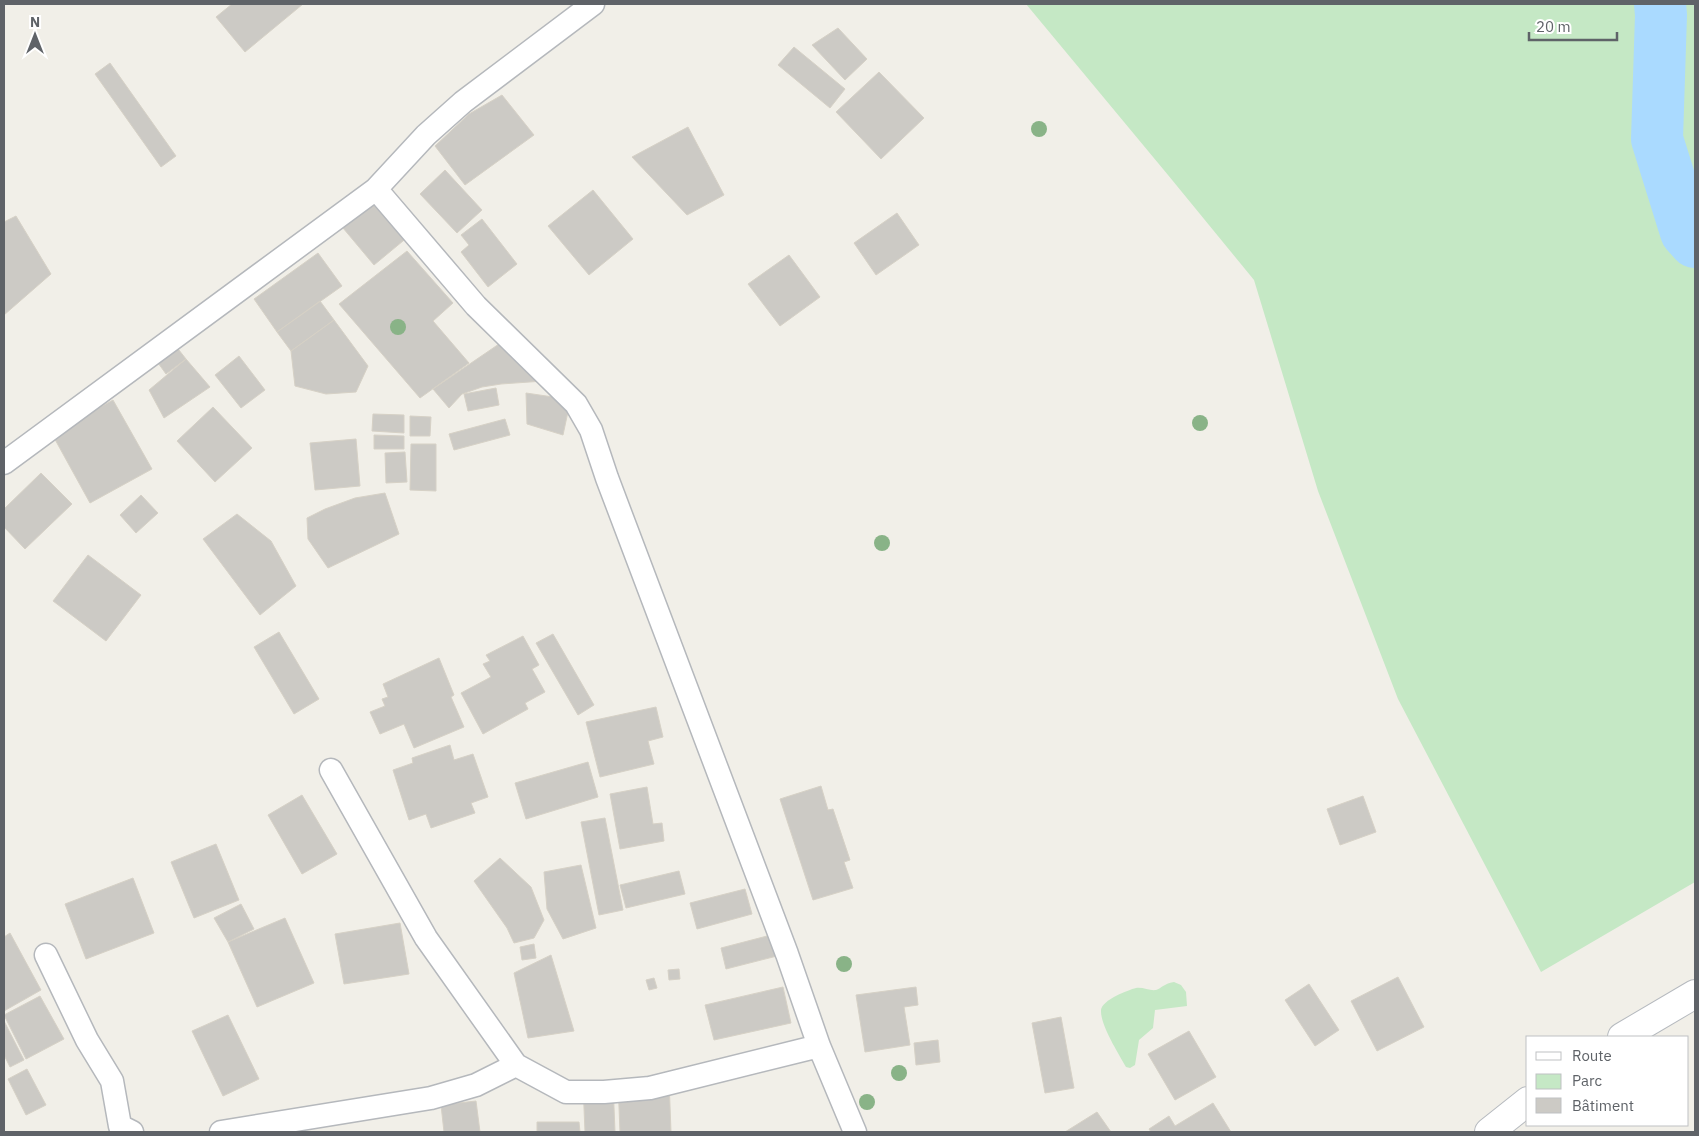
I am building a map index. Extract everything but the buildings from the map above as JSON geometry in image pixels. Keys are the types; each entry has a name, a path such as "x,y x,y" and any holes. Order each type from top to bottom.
{"main road":[{"path":"1624,1036 1695,994"},
{"path":"1489,1132 1526,1103"}],"street":[{"path":"4,463 376,189 426,135 463,102 593,4"},
{"path":"376,189 476,306 576,404 591,430 607,478 819,1046 855,1132"},
{"path":"331,770 426,938 516,1064 566,1092 604,1092 650,1088 819,1046"},
{"path":"46,956 87,1040 112,1081 120,1126 132,1132"},
{"path":"221,1132 431,1098 476,1085 516,1064"}],"green space":[{"path":"1026,4 1695,4 1695,882 1541,972 1398,699 1318,491 1254,280"},
{"path":"1174,982 1181,985 1186,992 1187,1006 1155,1010 1153,1028 1139,1040 1135,1065 1130,1068 1126,1067 1110,1039 1102,1016 1102,1006 1116,996 1132,989 1156,990"}],"waterway":[{"path":"1660,4 1657,139 1686,232 1695,242"}]}
